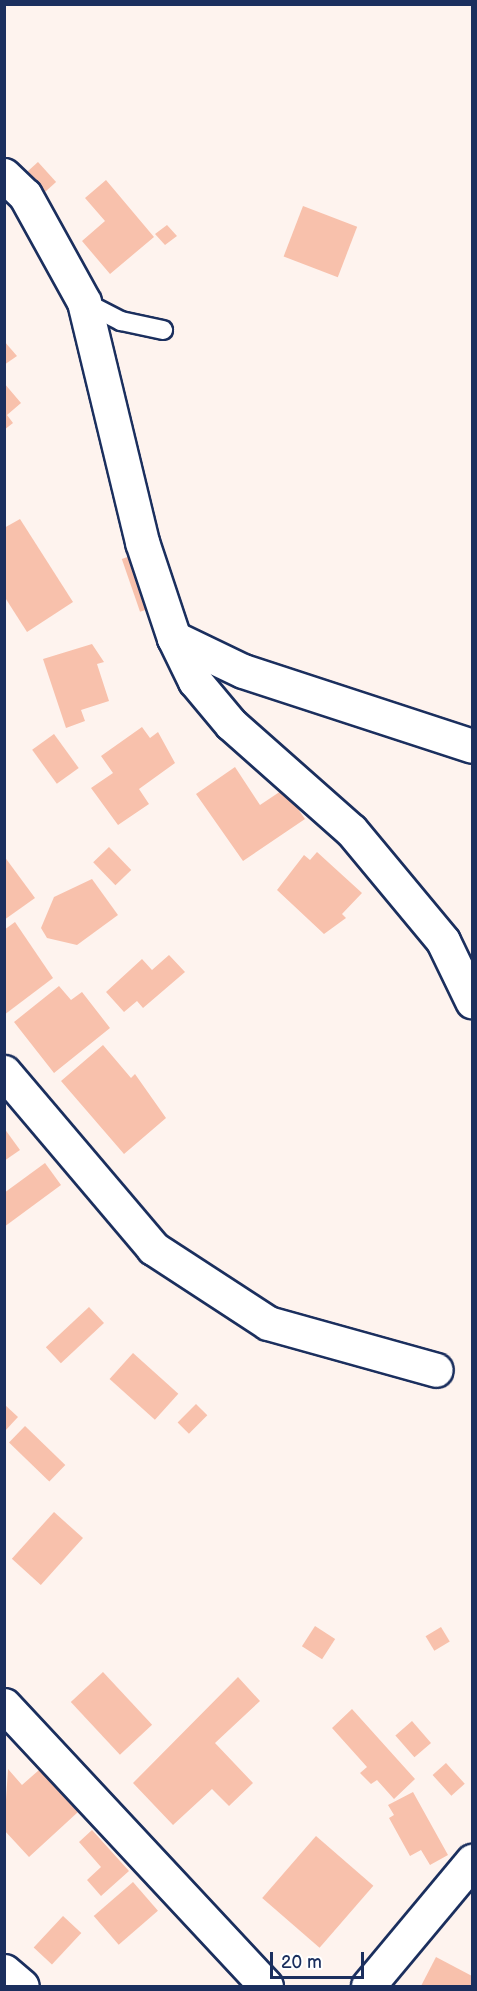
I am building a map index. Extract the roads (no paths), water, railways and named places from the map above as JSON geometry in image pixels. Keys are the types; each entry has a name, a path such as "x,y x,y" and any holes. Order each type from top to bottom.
{"street":[{"path":"4,175 25,195 84,302 142,542 174,638 195,681 231,724 351,830 443,941 472,1001"},
{"path":"174,638 243,671 472,747"},
{"path":"4,1072 153,1248 268,1323 436,1370"},
{"path":"4,1705 266,1986"},
{"path":"368,1986 472,1861"},
{"path":"4,1971 22,1986"}],"lane":[{"path":"84,302 121,321 163,330"}]}
